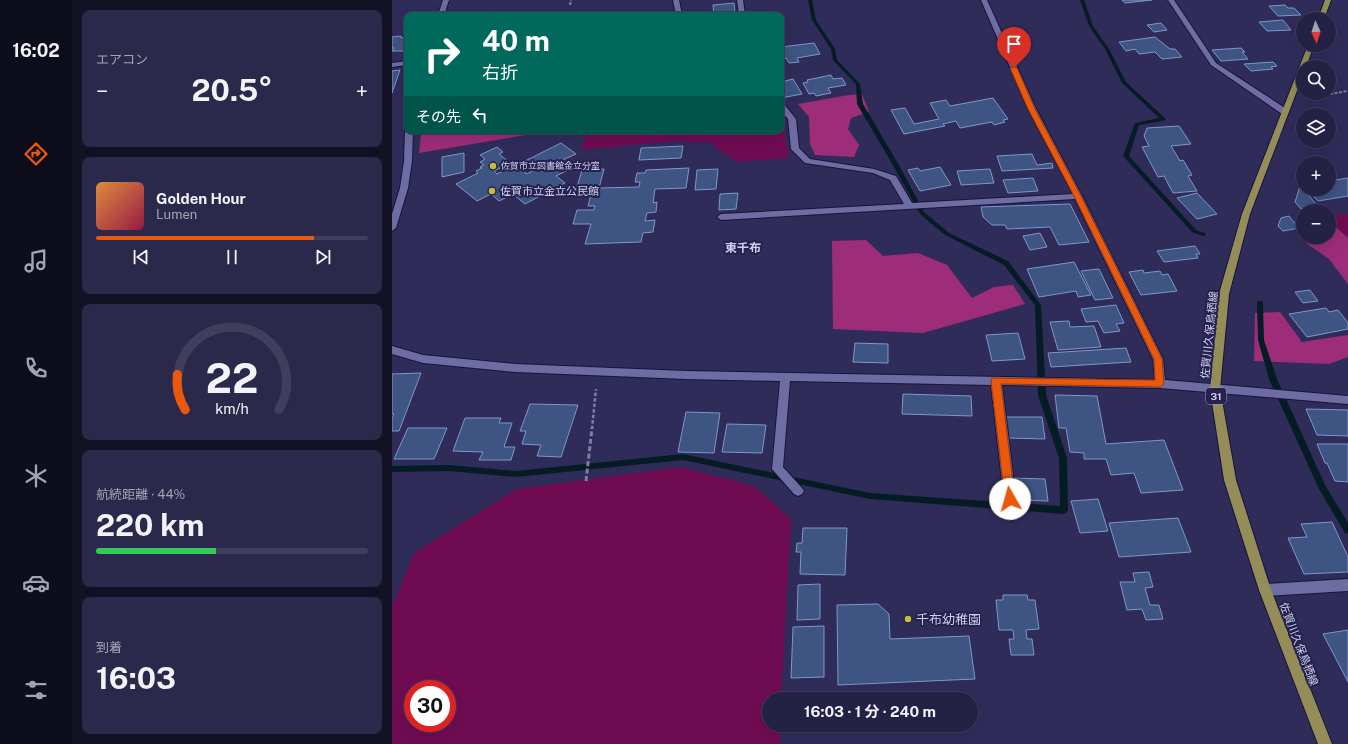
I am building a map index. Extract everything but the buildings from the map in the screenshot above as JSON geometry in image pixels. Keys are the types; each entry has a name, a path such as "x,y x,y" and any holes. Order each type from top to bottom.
{"main road":[{"path":"1324,12 1328,0"},
{"name":"佐賀川久保鳥栖線","path":"1308,52 1246,214 1224,294 1215,389 1230,480 1265,590 1325,744"}],"street":[{"path":"442,12 446,0"},
{"path":"676,0 678,12"},
{"path":"740,0 742,12"},
{"path":"984,0 1032,109 1078,196 1158,359 1160,384"},
{"path":"1171,0 1212,64 1285,112"},
{"path":"392,66 404,64"},
{"path":"784,110 792,119 795,148 808,161 874,171 893,178 910,206"},
{"path":"392,228 404,188 408,160 409,134"},
{"path":"721,217 1078,196"},
{"path":"392,350 423,359 515,368 686,376 1160,384 1348,400"},
{"path":"785,377 777,469 798,491"},
{"path":"996,381 1010,499"},
{"path":"1265,590 1348,585"}],"path":[{"path":"570,5 571,0"},
{"path":"1292,94 1310,99 1348,90"},
{"path":"586,481 598,372"}],"shaded area":[{"path":"862,94 869,112 851,118 848,129 859,145 854,157 815,155 810,144 809,117 798,104"},
{"path":"784,130 789,158 737,162 710,143 675,141 581,150 586,134 722,134 723,136 743,134 784,134"},
{"path":"429,134 532,134 419,153 421,135"},
{"path":"1348,214 1348,238 1336,227 1336,215"},
{"path":"1336,227 1348,238 1348,284 1329,259 1307,244 1336,244"},
{"path":"866,240 883,256 918,253 947,265 972,298 994,287 1013,285 1025,304 923,333 833,329 832,241"},
{"path":"1280,312 1302,342 1348,335 1348,357 1329,364 1254,361 1255,313"},
{"path":"680,467 754,486 791,519 781,692 762,692 762,732 780,732 780,744 392,744 392,607 414,553 517,489"}],"waterway":[{"path":"392,469 449,468 516,474 683,457 870,496 1064,510 1063,458 1042,395 1038,305 1006,263 947,234 922,213 860,104 858,84 835,60 833,49 814,20 810,0"},
{"path":"1082,0 1091,26 1107,49 1124,83 1163,119 1137,124 1126,156 1194,231 1203,234"},
{"path":"1260,303 1261,340 1273,379 1322,487 1348,530"}],"place":[{"name":"佐賀市立図書館金立分室","path":"493,166"},
{"name":"佐賀市立金立公民館","path":"492,191"},
{"name":"千布幼稚園","path":"908,619"}],"district":[{"name":"東千布","path":"743,248"}],"route":[{"path":"1010,499 996,381 1160,384 1158,359 1078,196 1032,109 1014,68"}]}
